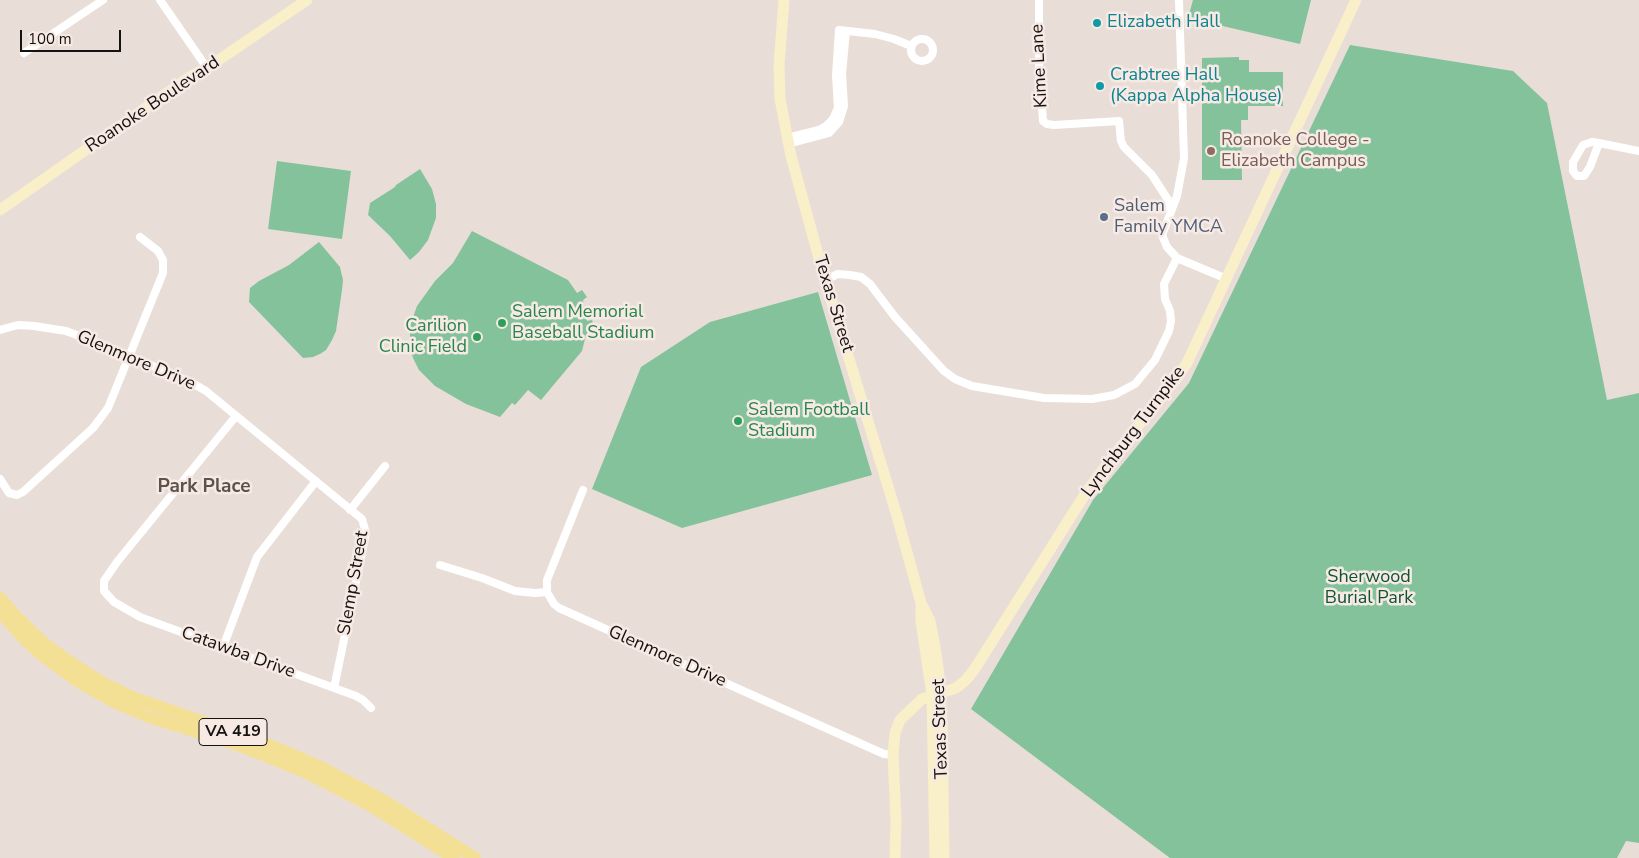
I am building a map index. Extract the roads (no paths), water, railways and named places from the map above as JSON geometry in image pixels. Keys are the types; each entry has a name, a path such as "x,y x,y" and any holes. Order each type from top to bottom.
{"main road":[{"name":"Roanoke Boulevard","path":"0,210 176,86 207,68 307,0"},
{"name":"Texas Street","path":"784,0 779,75 782,114 787,141 825,280 887,482 921,603 930,621 936,656 935,858"},
{"name":"Lynchburg Turnpike","path":"895,858 896,820 893,755 897,727 900,720 912,708 926,702 936,694 960,685 974,670 1087,491 1177,378 1199,339 1356,0"},
{"name":"VA 419","path":"0,598 44,643 101,682 134,698 265,743 319,766 385,801 469,856"},
{"name":"VA 419","path":"0,612 40,654 74,679 102,696 149,716 234,744 300,770 369,805 454,858"},
{"name":"Texas Street","path":"936,694 944,858"}],"street":[{"path":"24,53 103,0"},
{"path":"160,0 207,68"},
{"name":"Kime Lane","path":"1038,0 1039,70 1043,121 1054,125 1118,121 1121,141 1124,147 1152,175 1164,192 1170,203 1170,217"},
{"name":"Kime Lane","path":"1176,258 1167,247 1162,235 1177,196 1184,158 1179,0"},
{"path":"787,141 829,133 839,122 844,106 842,31 875,34 912,46"},
{"path":"1598,143 1588,173 1580,177 1574,174 1573,162 1583,145 1592,142 1598,143 1639,151"},
{"path":"0,480 9,493 20,494 93,428 108,408 163,273 164,267 158,251 140,237"},
{"path":"825,280 838,274 850,274 870,284 944,372 955,379 972,386 1044,398 1092,399 1114,394 1135,384 1156,360 1170,331 1170,311 1165,299 1164,284 1176,258 1227,279"},
{"name":"Glenmore Drive","path":"0,330 18,325 50,328 82,336 194,384 350,510"},
{"name":"Catawba Drive","path":"236,416 117,562 104,581 103,587 106,595 126,610 140,617 356,696 372,708"},
{"name":"Slemp Street","path":"334,688 366,533 362,519 350,510 385,466"},
{"path":"223,647 257,557 316,481"},
{"path":"440,565 515,591 547,592 547,580 583,490"},
{"name":"Glenmore Drive","path":"547,592 550,599 559,608 884,754 893,755"}],"place":[{"name":"Elizabeth Hall","path":"1097,23"},
{"name":"Crabtree Hall (Kappa Alpha House)","path":"1100,86"},
{"name":"Roanoke College - Elizabeth Campus","path":"1211,151"},
{"name":"Salem Family YMCA","path":"1104,217"},
{"name":"Salem Memorial Baseball Stadium","path":"502,323"},
{"name":"Carilion Clinic Field","path":"477,337"},
{"name":"Salem Football Stadium","path":"738,421"}],"district":[{"name":"Park Place","path":"204,487"}],"park label":[{"name":"Sherwood Burial Park","path":"1369,588"}]}
